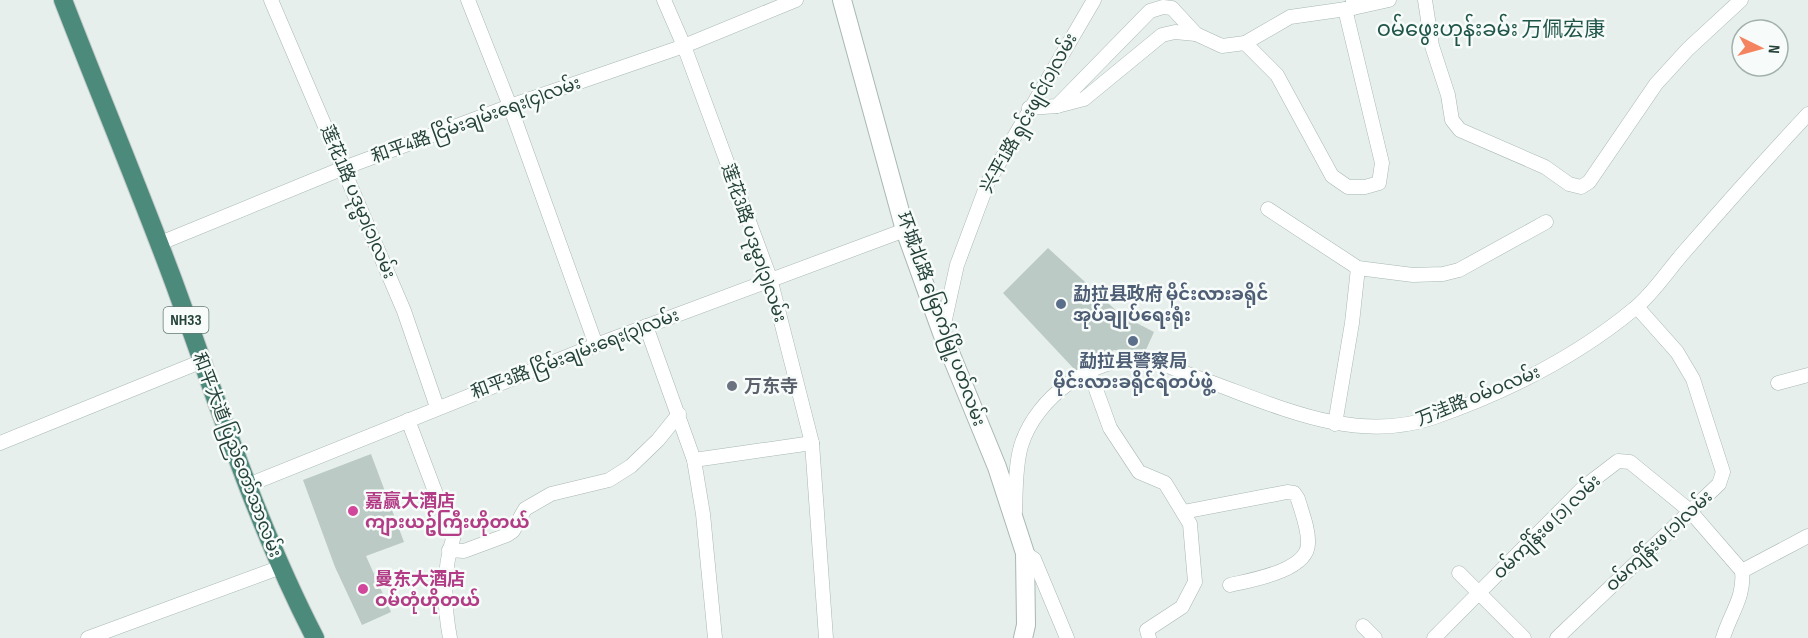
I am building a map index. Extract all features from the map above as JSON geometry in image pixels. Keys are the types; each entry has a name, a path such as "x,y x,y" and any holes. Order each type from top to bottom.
{"highway":[{"name":"和平大道 ပြည်တော်သာလမ်း","path":"63,0 280,567 315,638"}],"street":[{"name":"莲花1路 ပဒုမ္မာ(၁)လမ်း","path":"271,0 341,169 404,311 437,407"},
{"path":"468,0 510,106 596,345"},
{"name":"莲花3路 ပဒုမ္မာ(၃)လမ်း","path":"664,0 684,46 770,278 812,443 826,638"},
{"name":"和平4路 ငြိမ်းချမ်းရေး(၄)လမ်း","path":"158,244 341,169 510,106 684,46 796,0"},
{"name":"环城北路 မြောက်မြို့ပတ်လမ်း","path":"842,0 905,230 942,333 997,467 1025,553 1026,625 1023,638"},
{"name":"兴平1路 ရှင်းဖျင်(၁)လမ်း","path":"942,333 957,265 988,182 1029,108 1094,0"},
{"path":"1029,108 1057,106 1084,99 1162,35 1175,32 1196,34 1221,46 1245,43 1290,17 1389,0"},
{"path":"1425,0 1432,46 1448,95 1452,120 1460,130 1545,167 1569,184 1581,187 1590,182 1656,84 1688,49 1742,0"},
{"path":"1245,43 1277,75 1332,176 1348,187 1365,187 1379,183 1382,163 1350,6"},
{"path":"1057,106 1150,11 1172,8 1196,34"},
{"name":"万洼路 ဝမ်ဝလမ်း","path":"1014,520 1018,467 1026,433 1054,396 1089,370 1128,360 1145,359 1335,424 1377,428 1407,425 1433,417 1560,361 1637,308 1808,114"},
{"path":"1268,209 1358,268 1413,275 1443,274 1459,270 1546,222"},
{"name":"和平3路 ငြိမ်းချမ်းရေး(၃)လမ်း","path":"248,485 437,407 596,345 770,278 905,230"},
{"path":"1335,424 1352,323 1358,268"},
{"name":"ဝမ်ကျိန်းဖ (၁)လမ်း","path":"1557,638 1719,484 1723,472 1693,379 1677,352 1637,308"},
{"path":"646,326 694,460 703,514 715,638"},
{"path":"0,443 200,362"},
{"path":"1089,370 1110,428 1138,472 1165,483 1190,524 1195,582 1182,608 1147,630 1149,638"},
{"path":"1778,383 1808,375"},
{"path":"449,550 464,550 507,535 513,531 525,509 551,494 609,480 631,466 658,440 679,414"},
{"path":"408,420 453,539 449,550 445,614 450,638"},
{"path":"694,460 812,443"},
{"name":"ဝမ်ကျိန်းဖ (၁) လမ်း","path":"1434,638 1584,487 1618,461 1630,462 1690,511 1742,571"},
{"path":"1183,512 1287,492 1294,493 1298,499 1308,537 1308,548 1303,559 1268,576 1230,585"},
{"path":"1723,638 1740,599 1743,583 1742,571 1776,550 1808,536"},
{"path":"1025,553 1034,559 1067,638"},
{"path":"88,638 280,567"},
{"path":"1459,573 1524,638"},
{"path":"1364,626 1375,638"}],"building":[{"name":"勐拉县政府 မိုင်းလားခရိုင် အုပ်ချုပ်ရေးရုံး","path":"1048,248 1121,315 1154,332 1144,354 1114,350 1076,371 1003,293"},
{"name":"嘉赢大酒店 ကျားယဥ်ကြီးဟိုတယ်","path":"371,454 404,542 366,556 391,612 362,625 335,567 303,480"}],"place":[{"name":"勐拉县政府 မိုင်းလားခရိုင် အုပ်ချုပ်ရေးရုံး","path":"1061,304"},
{"name":"勐拉县警察局 မိုင်းလားခရိုင်ရဲတပ်ဖွဲ့","path":"1133,341"},
{"name":"万东寺","path":"732,386"},
{"name":"嘉赢大酒店 ကျားယဥ်ကြီးဟိုတယ်","path":"353,511"},
{"name":"曼东大酒店 ဝမ်တုံဟိုတယ်","path":"363,589"}],"district":[{"name":"ဝမ်ဖွေးဟုန်းခမ်း 万佩宏康","path":"1491,29"}]}
